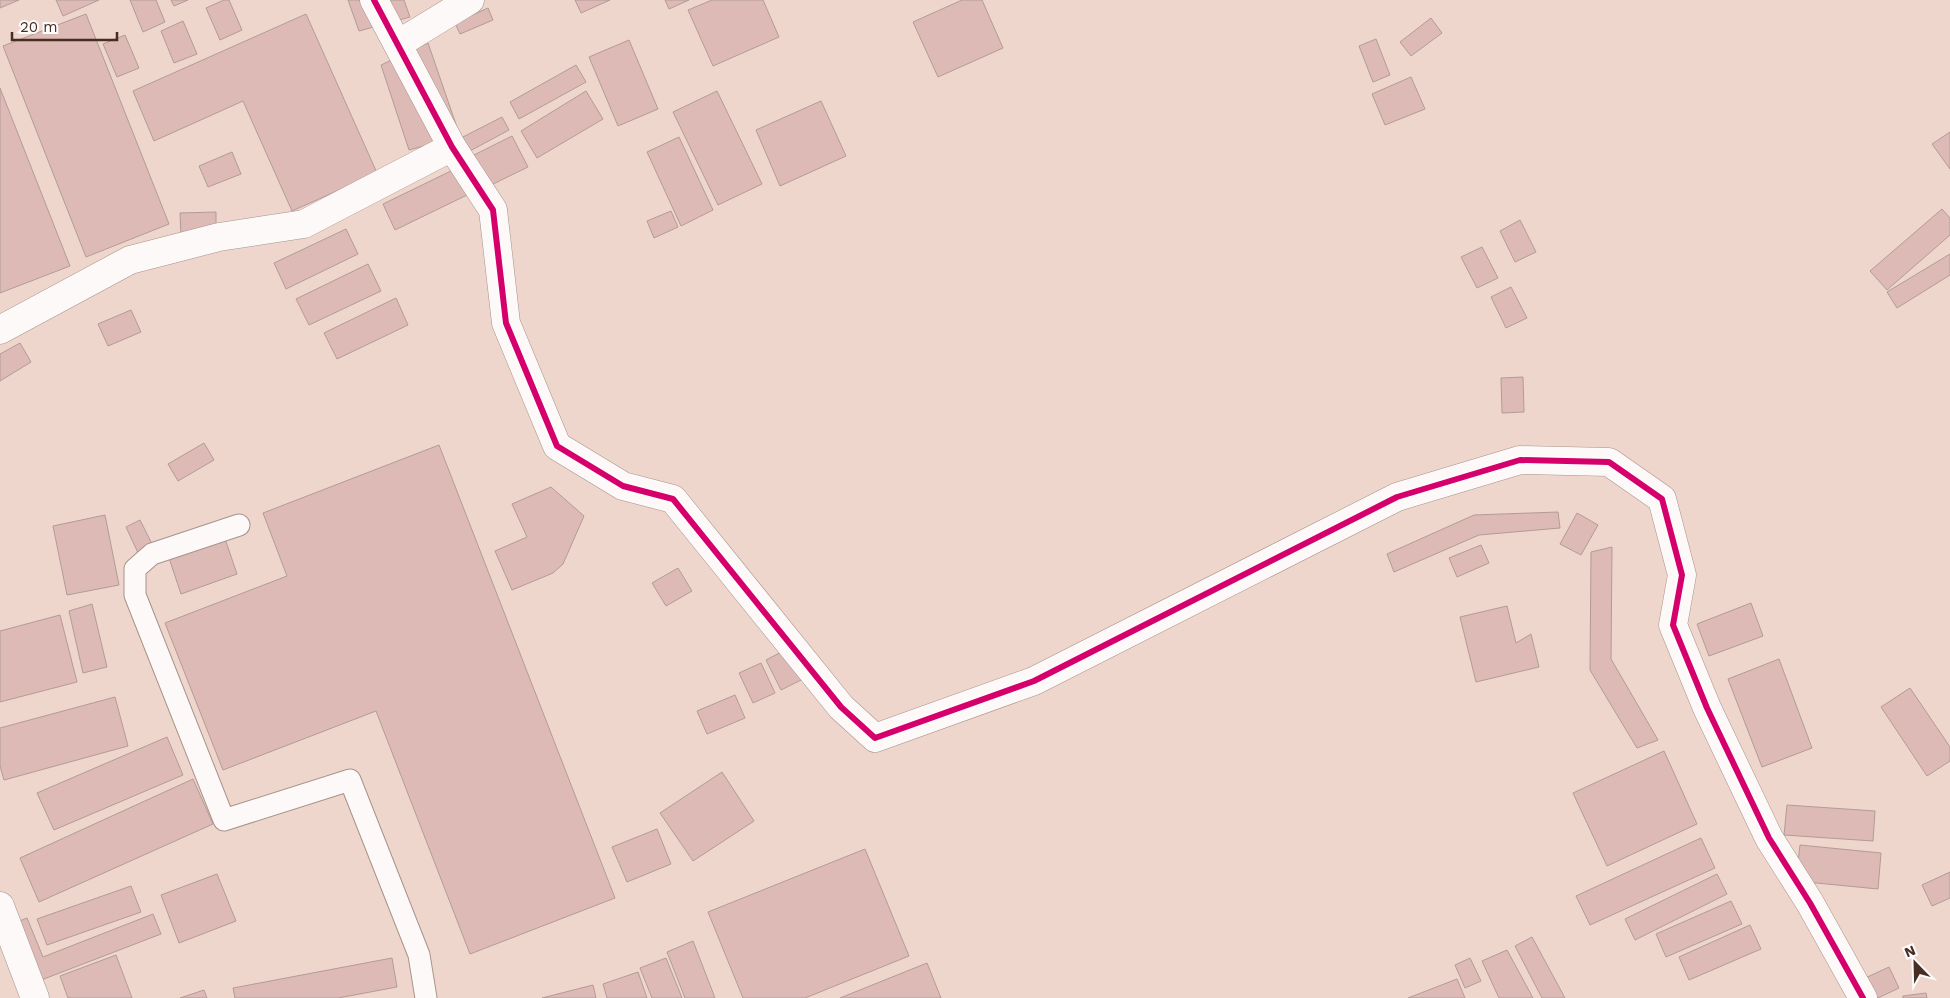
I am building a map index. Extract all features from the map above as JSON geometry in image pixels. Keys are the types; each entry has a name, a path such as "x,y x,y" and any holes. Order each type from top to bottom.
{"street":[{"path":"374,0 452,147 494,210 506,323 557,446 623,486 673,499 841,707 875,738 1034,680 1396,497 1520,460 1609,462 1662,498 1682,575 1673,625 1707,708 1770,838 1810,903 1863,998"},
{"path":"398,44 470,0"},
{"path":"0,330 130,260 219,237 304,224 452,147"},
{"path":"0,906 35,998"}],"lane":[{"path":"239,525 152,554 135,569 135,595 224,820 350,780 419,955 426,998"}],"building":[{"path":"0,0 19,0 0,8"},
{"path":"56,0 99,0 63,16"},
{"path":"130,0 156,0 165,22 143,32"},
{"path":"171,0 188,0 174,6"},
{"path":"224,0 229,0 242,30 220,40 206,8"},
{"path":"348,0 404,0 410,17 359,31"},
{"path":"575,0 610,0 581,13"},
{"path":"665,0 689,0 669,9"},
{"path":"712,0 763,0 779,37 713,66 688,10"},
{"path":"962,0 982,0 1003,48 938,77 913,22"},
{"path":"488,8 493,20 460,34 455,23"},
{"path":"86,14 169,224 86,257 3,46"},
{"path":"306,14 377,173 292,211 243,101 154,141 133,91"},
{"path":"1431,18 1442,33 1411,56 1400,42"},
{"path":"183,21 197,54 174,63 161,31"},
{"path":"125,35 139,68 117,77 103,44"},
{"path":"1376,39 1390,75 1373,82 1359,46"},
{"path":"629,40 658,109 618,126 589,57"},
{"path":"428,43 460,136 409,150 381,65"},
{"path":"576,65 586,82 519,119 510,102"},
{"path":"1411,77 1425,109 1385,125 1372,94"},
{"path":"0,88 70,266 0,293"},
{"path":"586,91 603,119 537,158 521,131"},
{"path":"717,91 762,184 718,205 673,112"},
{"path":"821,101 846,156 780,186 756,130"},
{"path":"502,117 509,130 468,152 461,138"},
{"path":"1950,132 1950,169 1932,144"},
{"path":"512,136 528,167 487,187 472,156"},
{"path":"679,137 713,210 681,226 647,152"},
{"path":"232,152 241,174 208,187 199,166"},
{"path":"455,169 467,195 395,230 383,204"},
{"path":"1942,209 1950,218 1950,235 1887,290 1870,271"},
{"path":"671,211 678,227 654,238 647,221"},
{"path":"216,212 216,236 181,237 180,213"},
{"path":"1520,220 1536,252 1515,262 1500,231"},
{"path":"346,229 358,254 286,289 274,263"},
{"path":"1482,247 1498,278 1477,288 1461,257"},
{"path":"1950,254 1950,275 1897,308 1887,292"},
{"path":"368,264 381,291 309,325 296,299"},
{"path":"1511,287 1527,318 1506,328 1491,297"},
{"path":"396,298 408,325 337,359 324,333"},
{"path":"131,310 141,332 108,346 98,324"},
{"path":"20,343 31,362 0,381 0,354"},
{"path":"1523,377 1524,412 1502,413 1501,378"},
{"path":"204,443 214,460 178,481 168,464"},
{"path":"439,445 615,898 470,954 376,711 223,770 165,623 287,576 263,513"},
{"path":"551,487 584,516 563,564 553,573 512,590 495,551 527,537 512,504"},
{"path":"1558,512 1560,528 1479,535 1394,572 1387,554 1474,515"},
{"path":"1577,513 1598,525 1581,555 1560,544"},
{"path":"105,515 119,585 67,595 53,526"},
{"path":"140,520 154,548 139,555 126,527"},
{"path":"224,536 237,574 181,594 168,555"},
{"path":"1481,545 1489,563 1457,577 1449,558"},
{"path":"1612,547 1611,659 1658,740 1637,748 1590,670 1591,552"},
{"path":"678,568 692,591 666,606 652,583"},
{"path":"1751,603 1763,636 1709,656 1697,624"},
{"path":"92,604 107,667 83,673 69,611"},
{"path":"1507,606 1516,643 1531,634 1539,667 1476,682 1460,617"},
{"path":"60,615 77,682 0,702 0,631"},
{"path":"791,647 807,677 781,690 766,660"},
{"path":"1779,659 1812,748 1762,767 1728,679"},
{"path":"761,663 775,693 753,703 739,673"},
{"path":"1910,688 1950,747 1950,761 1927,776 1881,707"},
{"path":"735,695 745,718 707,734 697,711"},
{"path":"115,697 128,746 4,780 0,766 0,728"},
{"path":"167,737 183,775 54,830 37,793"},
{"path":"1664,751 1697,824 1607,866 1573,793"},
{"path":"722,772 754,821 693,861 660,813"},
{"path":"193,779 213,824 39,902 20,858"},
{"path":"1787,805 1875,811 1873,841 1784,835"},
{"path":"657,829 671,864 627,882 612,847"},
{"path":"1701,838 1715,868 1590,925 1576,896"},
{"path":"1800,845 1881,853 1878,889 1796,881"},
{"path":"865,849 909,956 805,998 743,998 708,912"},
{"path":"1950,872 1950,898 1932,906 1922,885"},
{"path":"217,874 236,921 179,943 161,895"},
{"path":"1717,874 1727,894 1635,940 1625,919"},
{"path":"131,886 141,912 47,945 37,919"},
{"path":"1731,901 1742,924 1666,957 1656,934"},
{"path":"153,914 161,934 23,987 0,929 27,918 43,957"},
{"path":"1750,925 1761,949 1689,980 1679,957"},
{"path":"1532,937 1565,998 1542,998 1515,946"},
{"path":"693,941 715,998 685,998 667,952"},
{"path":"1507,950 1533,998 1499,998 1482,961"},
{"path":"116,955 132,998 68,998 60,976"},
{"path":"392,958 397,987 338,998 235,998 233,988"},
{"path":"666,958 682,998 652,998 640,968"},
{"path":"1470,958 1481,981 1465,988 1455,965"},
{"path":"927,963 941,998 840,998"},
{"path":"1889,967 1899,988 1878,998 1851,998 1846,987"},
{"path":"638,972 647,998 607,998 603,984"},
{"path":"1457,979 1465,998 1408,998"},
{"path":"593,985 596,998 542,998"},
{"path":"204,990 207,998 180,998"},
{"path":"1926,993 1927,998 1903,998 1903,996"}],"cycle path":[{"path":"374,0 452,147 493,210 506,323 557,446 623,486 673,499 841,707 875,738 1034,681 1397,497 1520,460 1609,462 1662,499 1682,575 1673,625 1707,708 1769,838 1810,903 1863,998"}]}
